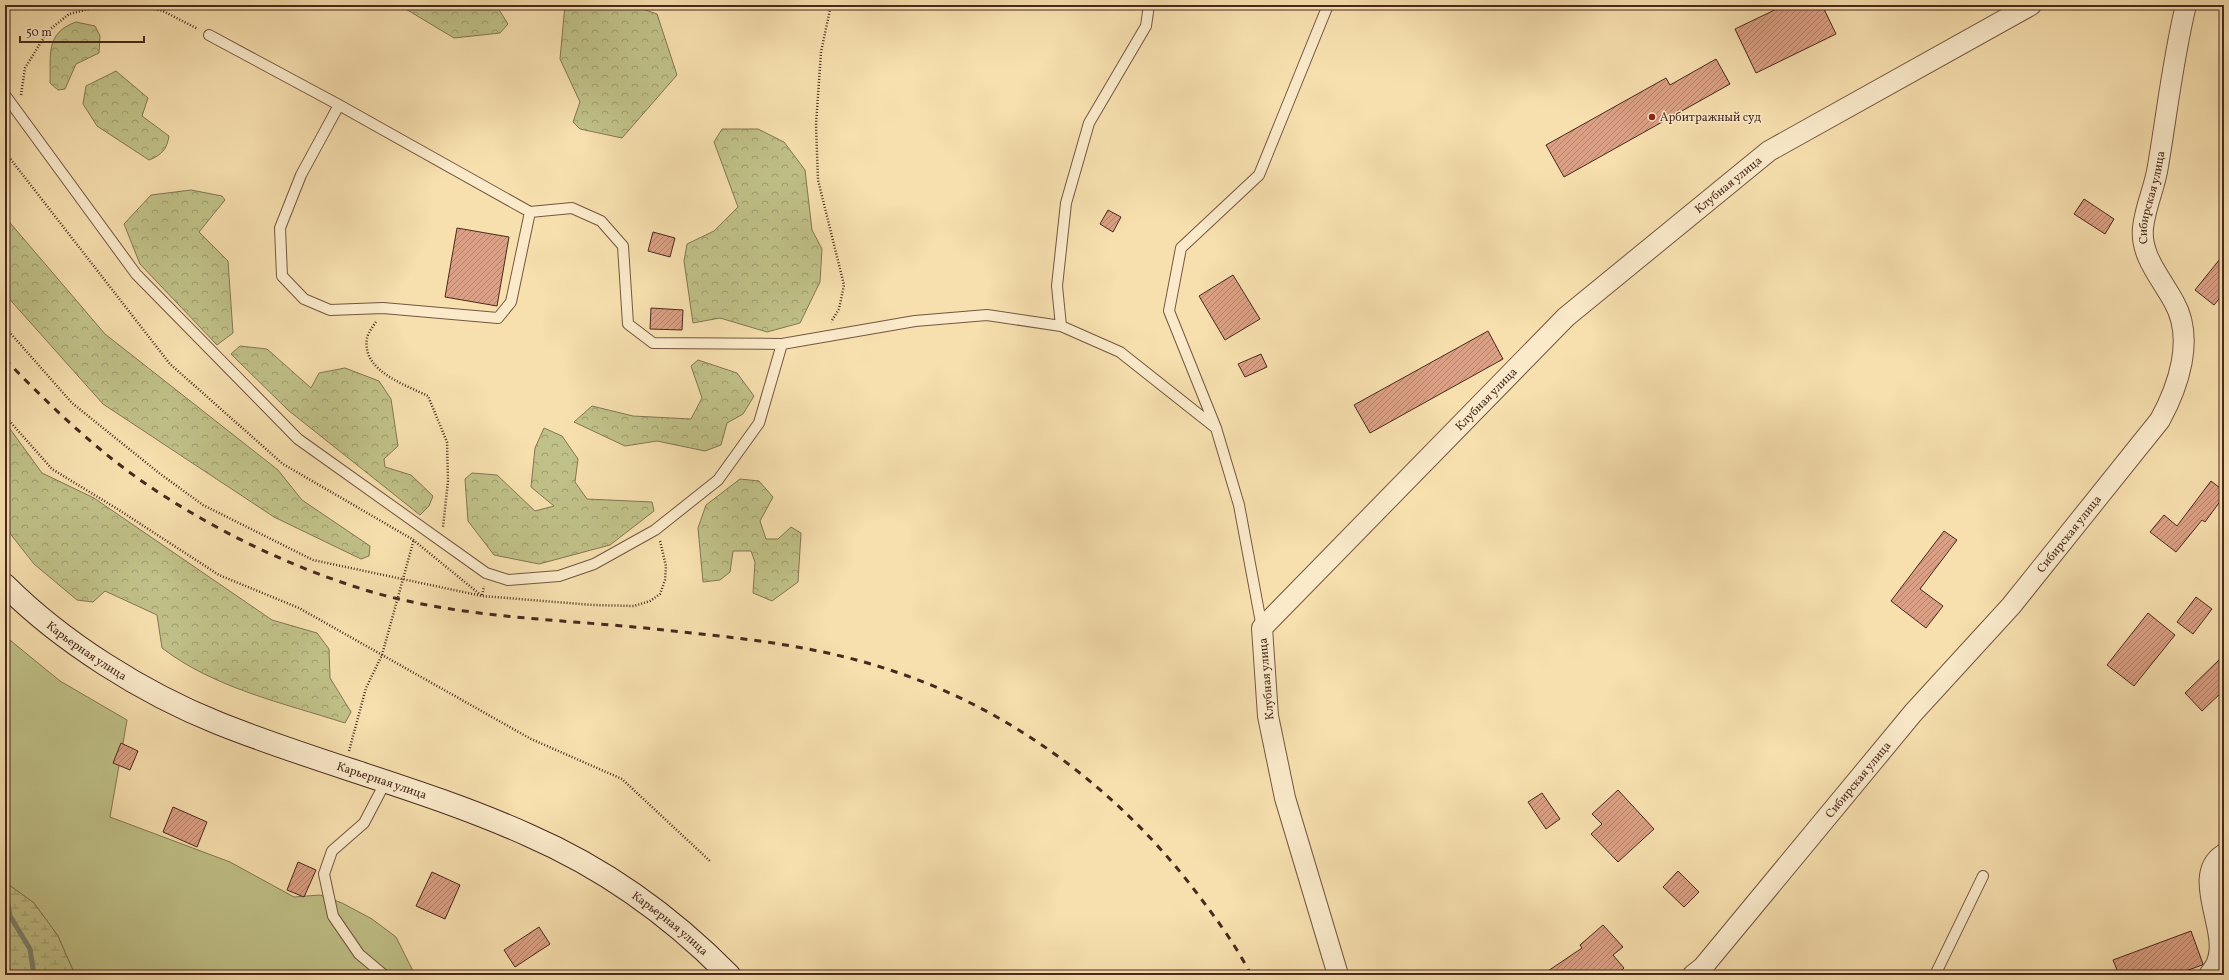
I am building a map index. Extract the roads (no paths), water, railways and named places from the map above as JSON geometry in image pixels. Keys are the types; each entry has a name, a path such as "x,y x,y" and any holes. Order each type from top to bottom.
{"main road":[{"name":"Карьерная улица","path":"5,585 24,604 57,631 97,659 177,704 244,733 386,781 528,835 597,869 636,895 672,922 729,975"}],"street":[{"name":"Клубная улица","path":"1338,975 1286,798 1268,716 1262,628 1566,317 1763,156 2031,5"},
{"name":"Сибирская улица","path":"1693,975 1703,966 1913,713 2011,606 2160,420 2170,402 2178,380 2182,358 2181,319 2175,303 2148,257 2143,242 2143,228 2158,168 2186,5"},
{"path":"2215,972 2219,958 2215,914 2210,889 2211,872 2216,859 2224,854"}],"lane":[{"path":"1061,326 1057,286 1066,203 1089,123 1146,26 1149,5"},
{"path":"1262,628 1239,505 1216,428 1169,311 1181,248 1259,175 1328,5"},
{"path":"210,35 338,104 530,212 572,208 601,222 623,246 628,324 653,343 782,344 914,321 987,315 1061,326 1120,352 1216,428"},
{"path":"5,95 136,274 298,439 486,573 508,580 559,576 594,564 655,530 718,480 760,423 782,344"},
{"path":"338,104 301,175 280,228 282,276 304,299 330,310 383,308 498,318 511,302 530,212"},
{"path":"384,975 359,954 333,916 324,874 332,851 364,823 386,781"},
{"path":"1935,975 1984,876"}],"waterway":[{"path":"5,890 10,916 30,949 34,975"}],"railway":[{"path":"5,359 72,425 127,471 171,500 223,531 305,569 362,589 398,599 436,607 512,617 693,633 809,649 865,662 893,671 938,688 982,709 1023,733 1063,760 1101,791 1136,823 1169,859 1199,896 1233,944 1251,975"}],"place":[{"name":"Арбитражный суд","path":"1652,117"}]}
